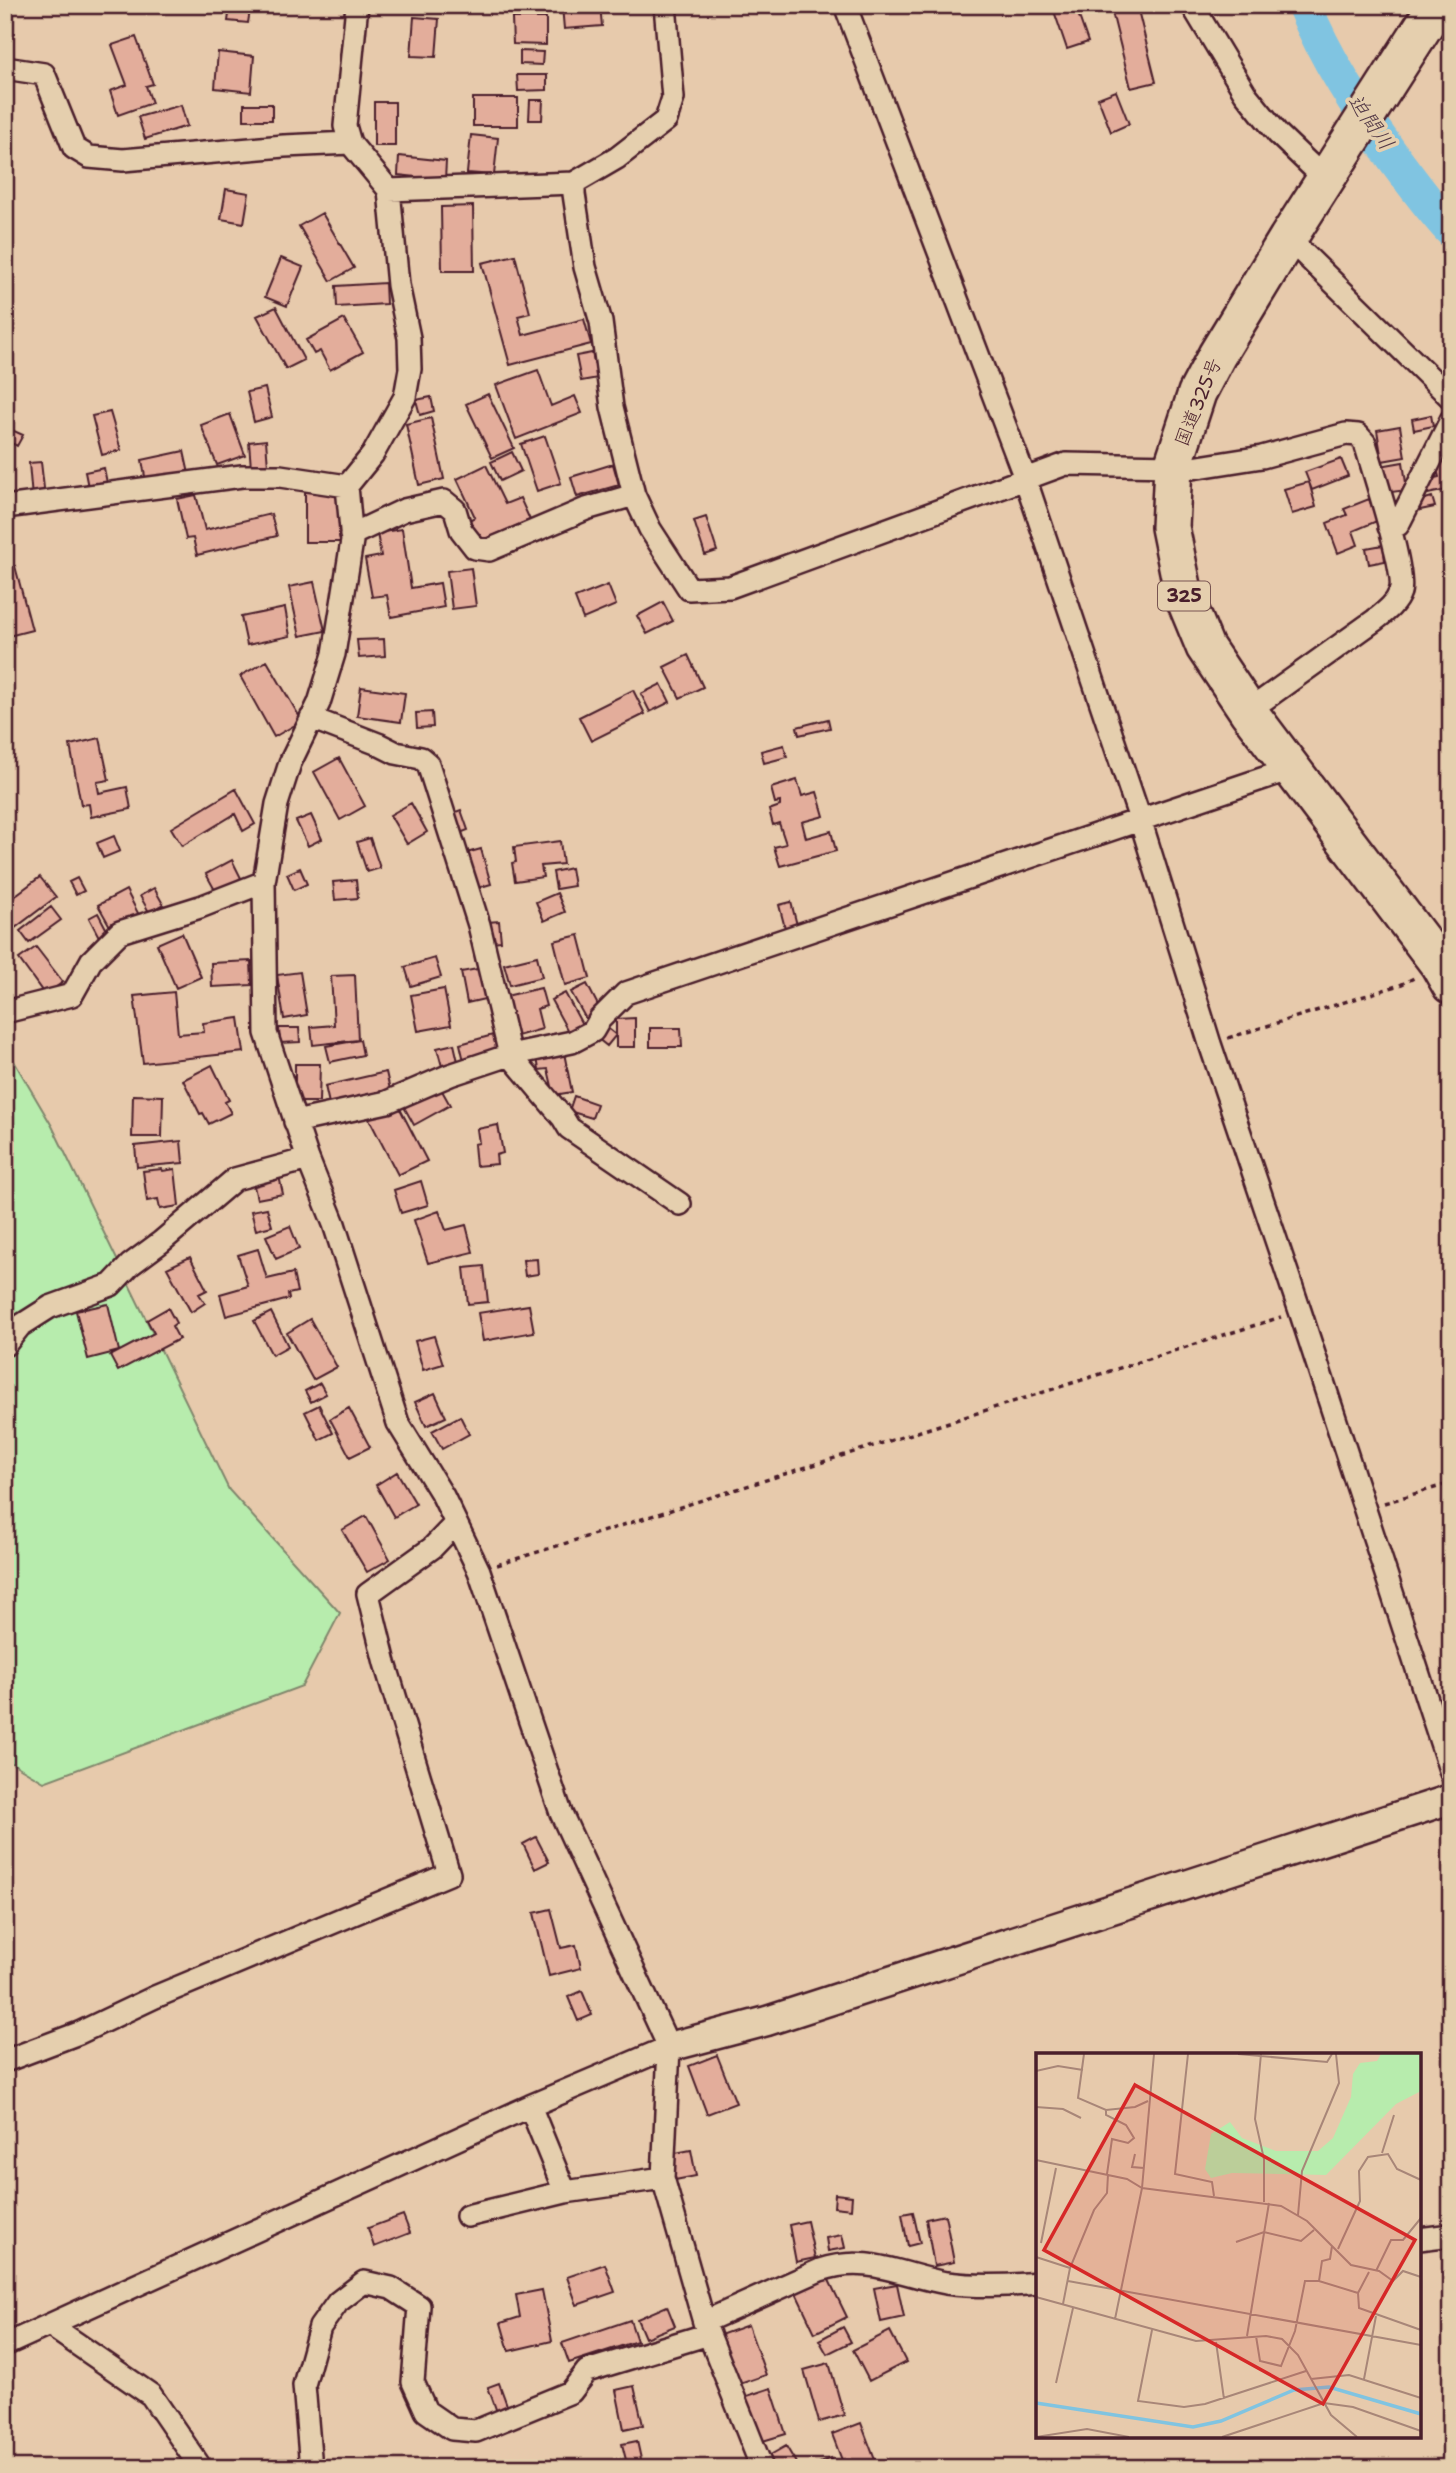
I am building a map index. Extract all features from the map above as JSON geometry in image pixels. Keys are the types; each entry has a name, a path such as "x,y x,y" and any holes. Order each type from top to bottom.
{"highway":[{"name":"国道325号","path":"1437,5 1288,238 1212,364 1198,393 1173,466 1170,527 1184,596 1205,648 1291,769 1447,968"}],"street":[{"path":"357,5 345,126 350,144 389,190 398,285 409,338 410,369 405,397 373,454 347,486 351,535 345,595 334,654 312,718 290,763 277,804 264,882 266,1033 308,1159 338,1237 398,1423 443,1496 479,1571 561,1813 669,2047 663,2178 707,2328 762,2468"},
{"path":"389,190 574,183 617,158 666,120 673,98 665,5"},
{"path":"845,5 1025,478 1140,819 1210,1044 1451,1773"},
{"path":"1192,5 1245,93 1278,134 1330,174"},
{"path":"5,68 44,74 74,148 89,157 122,160 284,146 350,144"},
{"path":"574,183 573,194 586,267 601,322 612,407 634,495 650,529 689,589 730,587 1066,464 1173,466 1186,469 1262,457 1346,434 1357,435 1365,443 1389,527 1402,582 1400,593 1391,607 1248,711"},
{"path":"1288,238 1451,398"},
{"path":"1389,527 1398,525 1451,420"},
{"path":"5,507 242,477 280,476 347,486"},
{"path":"351,535 404,510 444,501 455,510 461,530 475,548 489,550 586,509 634,495"},
{"path":"312,718 396,753 421,758 428,764 482,936 510,1055 569,1128 680,1204"},
{"path":"295,1122 387,1102 450,1075 510,1055 572,1042 593,1031 600,1019 626,993 1291,769"},
{"path":"5,1012 72,995 91,961 120,932 200,907 264,882"},
{"path":"5,1345 20,1326 50,1307 111,1285 130,1265 162,1242 235,1180 308,1159"},
{"path":"5,2061 79,2033 155,1997 449,1874 385,1662 368,1594 432,1548 455,1524"},
{"path":"5,2345 530,2106 669,2047 793,2012 1451,1799"},
{"path":"530,2106 565,2192"},
{"path":"467,2216 565,2192 663,2178"},
{"path":"1421,2239 1451,2235"},
{"path":"311,2468 304,2385 320,2327 338,2302 364,2283 391,2288 419,2306 413,2382 426,2411 452,2429 475,2431 571,2392 587,2371 707,2328 838,2264 870,2264 946,2283 1004,2287 1036,2283"},
{"path":"51,2326 151,2395 201,2468"}],"path":[{"path":"1210,1044 1447,968"},
{"path":"479,1571 1300,1311"},
{"path":"1365,1509 1451,1483"}],"green space":[{"path":"5,1046 52,1126 229,1490 340,1613 302,1686 44,1782 5,1759"}],"building":[{"path":"600,5 602,26 564,29 562,6"},
{"path":"1075,5 1088,42 1067,49 1054,11"},
{"path":"1137,6 1156,82 1131,88 1112,12"},
{"path":"230,7 250,10 248,23 228,21"},
{"path":"414,17 439,19 436,57 411,56"},
{"path":"512,18 546,18 546,45 513,44"},
{"path":"136,37 153,84 146,86 152,103 118,115 110,91 127,85 112,45"},
{"path":"520,51 543,52 542,65 520,64"},
{"path":"218,52 254,56 251,92 215,88"},
{"path":"517,75 547,75 547,90 518,91"},
{"path":"1116,91 1129,124 1111,132 1098,98"},
{"path":"473,98 518,98 518,126 473,126"},
{"path":"530,100 543,100 542,120 529,120"},
{"path":"374,102 395,102 395,146 374,146"},
{"path":"244,104 272,104 272,120 244,120"},
{"path":"181,105 187,126 145,139 138,117"},
{"path":"471,135 498,138 494,175 467,173"},
{"path":"399,156 446,161 445,180 398,175"},
{"path":"226,189 249,193 244,223 221,219"},
{"path":"473,206 474,271 442,271 441,207"},
{"path":"322,213 354,268 331,281 299,226"},
{"path":"515,255 530,313 518,316 523,335 584,319 591,344 510,365 482,263"},
{"path":"281,258 303,267 287,306 265,297"},
{"path":"385,283 386,304 337,307 336,286"},
{"path":"276,307 304,360 286,369 257,316"},
{"path":"344,319 363,352 330,370 320,351 314,354 306,340"},
{"path":"592,353 598,378 581,381 576,356"},
{"path":"538,370 551,406 575,396 582,413 516,439 496,385"},
{"path":"265,388 272,417 254,422 247,392"},
{"path":"488,394 514,448 492,458 466,404"},
{"path":"431,397 434,411 420,415 416,400"},
{"path":"110,412 121,450 102,455 92,416"},
{"path":"230,414 245,455 217,465 201,425"},
{"path":"1431,415 1433,426 1414,430 1412,419"},
{"path":"431,418 444,479 419,485 406,424"},
{"path":"1400,426 1405,457 1382,461 1377,430"},
{"path":"5,427 23,435 17,446 5,440"},
{"path":"545,436 561,483 537,491 521,444"},
{"path":"266,440 268,466 251,468 249,442"},
{"path":"184,451 189,474 146,482 142,460"},
{"path":"512,452 521,471 500,481 491,462"},
{"path":"1451,457 1451,489 1428,494 1426,480 1439,477 1435,461"},
{"path":"1341,459 1348,476 1312,490 1305,472"},
{"path":"41,462 45,497 32,498 29,463"},
{"path":"1403,462 1407,490 1384,493 1380,466"},
{"path":"613,464 619,485 577,497 571,477"},
{"path":"486,465 505,504 520,498 530,520 479,542 469,520 475,517 457,479"},
{"path":"104,468 108,488 89,492 85,472"},
{"path":"1309,482 1316,507 1292,514 1284,489"},
{"path":"305,491 339,491 340,542 305,542"},
{"path":"196,495 205,530 271,514 277,536 197,555 193,538 186,539 177,499"},
{"path":"1432,497 1435,507 1420,510 1418,501"},
{"path":"1369,499 1377,521 1353,531 1358,545 1338,553 1327,523 1347,515 1344,509"},
{"path":"706,517 717,551 705,555 694,521"},
{"path":"402,529 411,588 440,583 444,607 391,617 387,595 372,597 365,559 381,556 377,533"},
{"path":"1383,545 1385,561 1369,564 1366,548"},
{"path":"15,566 32,630 5,637 5,569"},
{"path":"471,568 476,606 452,609 447,571"},
{"path":"314,582 325,631 300,636 289,587"},
{"path":"608,585 616,605 583,619 575,598"},
{"path":"663,602 673,621 647,634 637,616"},
{"path":"285,608 290,636 247,645 241,617"},
{"path":"384,639 385,656 359,658 357,640"},
{"path":"688,655 703,687 680,698 664,667"},
{"path":"267,661 302,721 274,737 240,676"},
{"path":"661,684 670,702 650,712 641,694"},
{"path":"361,687 405,693 401,722 357,716"},
{"path":"633,690 645,714 591,741 579,717"},
{"path":"432,712 433,727 417,728 416,713"},
{"path":"828,719 830,728 799,735 797,727"},
{"path":"100,738 109,780 97,782 99,793 127,787 131,809 91,817 89,804 81,805 70,745"},
{"path":"784,745 787,757 764,763 761,751"},
{"path":"339,758 365,806 340,820 314,772"},
{"path":"797,780 802,796 817,792 824,816 802,822 806,838 831,831 836,851 780,866 774,847 786,844 779,823 773,825 769,810 780,806 780,802 775,803 771,788"},
{"path":"236,789 255,824 243,831 235,814 182,846 171,828"},
{"path":"411,803 427,832 407,844 390,815"},
{"path":"461,810 468,830 455,835 447,815"},
{"path":"311,815 322,839 308,846 296,821"},
{"path":"114,836 120,851 103,858 97,843"},
{"path":"370,838 380,868 367,872 357,842"},
{"path":"560,841 563,864 541,866 543,877 515,881 512,863 516,862 514,847"},
{"path":"481,849 491,884 474,889 463,854"},
{"path":"232,860 241,878 216,892 206,874"},
{"path":"300,868 307,884 294,890 287,874"},
{"path":"571,868 574,886 556,889 553,872"},
{"path":"40,877 56,897 11,931 5,923 5,903"},
{"path":"77,878 84,891 76,895 69,882"},
{"path":"356,880 358,898 335,900 333,882"},
{"path":"154,888 163,904 149,912 140,896"},
{"path":"126,890 139,915 112,930 98,905"},
{"path":"557,893 565,912 544,921 536,902"},
{"path":"791,902 797,925 785,928 779,905"},
{"path":"51,907 61,920 29,943 20,931"},
{"path":"98,913 108,932 99,937 89,918"},
{"path":"499,921 501,941 490,942 488,922"},
{"path":"182,933 201,977 176,988 157,944"},
{"path":"579,935 590,978 565,985 554,941"},
{"path":"36,947 63,982 45,995 19,959"},
{"path":"537,956 542,977 510,985 504,964"},
{"path":"435,958 441,977 411,986 405,967"},
{"path":"251,961 252,985 212,987 211,963"},
{"path":"483,968 489,998 467,1003 461,972"},
{"path":"300,972 307,1015 284,1019 277,975"},
{"path":"355,975 358,1040 313,1045 311,1027 334,1025 331,976"},
{"path":"587,984 602,1013 587,1021 571,992"},
{"path":"541,988 546,1006 537,1009 542,1029 517,1036 506,996"},
{"path":"444,989 451,1025 418,1031 411,995"},
{"path":"174,992 178,1034 204,1032 203,1023 239,1018 244,1052 143,1063 134,996"},
{"path":"565,993 584,1028 570,1035 551,1000"},
{"path":"635,1018 635,1047 616,1047 616,1019"},
{"path":"606,1027 616,1035 607,1046 597,1038"},
{"path":"279,1028 299,1028 300,1042 280,1043"},
{"path":"650,1028 681,1028 682,1047 650,1047"},
{"path":"493,1035 498,1053 464,1061 460,1044"},
{"path":"360,1040 363,1055 330,1062 326,1046"},
{"path":"454,1044 459,1066 443,1070 437,1048"},
{"path":"564,1053 572,1092 554,1095 548,1069 539,1070 537,1057"},
{"path":"295,1064 320,1064 319,1102 295,1102"},
{"path":"212,1065 229,1100 225,1102 231,1113 209,1124 203,1113 200,1114 183,1080"},
{"path":"386,1072 391,1094 330,1108 325,1086"},
{"path":"440,1087 450,1105 414,1125 404,1107"},
{"path":"133,1095 163,1096 162,1137 132,1137"},
{"path":"574,1096 597,1104 592,1118 569,1111"},
{"path":"396,1101 427,1161 398,1175 367,1115"},
{"path":"498,1125 503,1153 496,1155 497,1164 476,1166 474,1144 479,1143 477,1129"},
{"path":"181,1141 183,1163 137,1167 135,1146"},
{"path":"175,1169 179,1206 160,1209 158,1199 147,1201 143,1171"},
{"path":"279,1176 283,1194 257,1199 253,1182"},
{"path":"421,1181 428,1205 401,1213 394,1190"},
{"path":"267,1208 272,1226 256,1230 251,1211"},
{"path":"439,1211 446,1230 466,1225 473,1252 428,1263 414,1220"},
{"path":"290,1226 299,1249 276,1259 266,1236"},
{"path":"258,1249 267,1279 293,1273 297,1292 288,1294 289,1299 226,1316 220,1294 248,1286 238,1255"},
{"path":"190,1257 207,1290 199,1294 205,1303 191,1312 167,1268"},
{"path":"537,1259 538,1274 525,1276 523,1260"},
{"path":"484,1266 488,1302 468,1304 464,1268"},
{"path":"108,1304 119,1351 88,1359 76,1311"},
{"path":"529,1305 534,1332 483,1341 478,1313"},
{"path":"168,1308 176,1323 172,1326 179,1339 118,1371 110,1356 154,1333 147,1320"},
{"path":"271,1312 288,1346 272,1355 254,1321"},
{"path":"310,1319 337,1367 313,1380 287,1333"},
{"path":"434,1336 443,1364 423,1370 415,1341"},
{"path":"320,1383 326,1394 311,1402 305,1391"},
{"path":"435,1393 446,1417 426,1426 415,1402"},
{"path":"319,1405 333,1433 319,1440 305,1412"},
{"path":"349,1408 370,1447 350,1457 330,1419"},
{"path":"460,1416 469,1434 442,1449 432,1431"},
{"path":"397,1472 416,1504 394,1517 376,1485"},
{"path":"366,1516 390,1559 367,1572 342,1530"},
{"path":"536,1837 549,1862 535,1869 523,1844"},
{"path":"551,1909 561,1948 576,1945 581,1968 549,1976 534,1913"},
{"path":"582,1991 592,2015 578,2021 568,1997"},
{"path":"717,2055 736,2103 707,2114 689,2066"},
{"path":"691,2150 696,2176 675,2180 670,2154"},
{"path":"835,2194 852,2196 851,2209 834,2207"},
{"path":"913,2212 920,2243 908,2246 902,2214"},
{"path":"403,2215 410,2233 374,2247 368,2228"},
{"path":"945,2215 954,2262 934,2266 926,2219"},
{"path":"807,2221 815,2258 796,2262 789,2225"},
{"path":"842,2235 845,2248 828,2251 826,2238"},
{"path":"605,2264 615,2292 577,2305 567,2277"},
{"path":"828,2278 847,2317 815,2333 796,2293"},
{"path":"897,2284 904,2317 881,2322 874,2288"},
{"path":"542,2290 552,2341 509,2351 501,2323 520,2317 516,2295"},
{"path":"667,2306 675,2326 645,2338 637,2319"},
{"path":"630,2320 637,2341 569,2363 562,2343"},
{"path":"748,2325 766,2375 737,2385 720,2335"},
{"path":"843,2327 851,2342 827,2354 819,2340"},
{"path":"890,2331 906,2362 869,2381 853,2350"},
{"path":"829,2363 844,2415 819,2422 804,2370"},
{"path":"499,2383 508,2408 497,2412 488,2387"},
{"path":"634,2386 643,2425 624,2429 616,2390"},
{"path":"771,2388 786,2434 756,2443 741,2398"},
{"path":"861,2423 878,2468 845,2468 832,2434"},
{"path":"637,2441 643,2468 628,2468 622,2444"},
{"path":"786,2446 799,2468 771,2468 765,2458"},
{"path":"830,2458 835,2468 810,2468"},
{"path":"551,2459 553,2468 536,2468 535,2462"}],"waterway":[{"name":"迫間川","path":"1304,5 1322,44 1354,100 1405,173 1451,230"}]}
